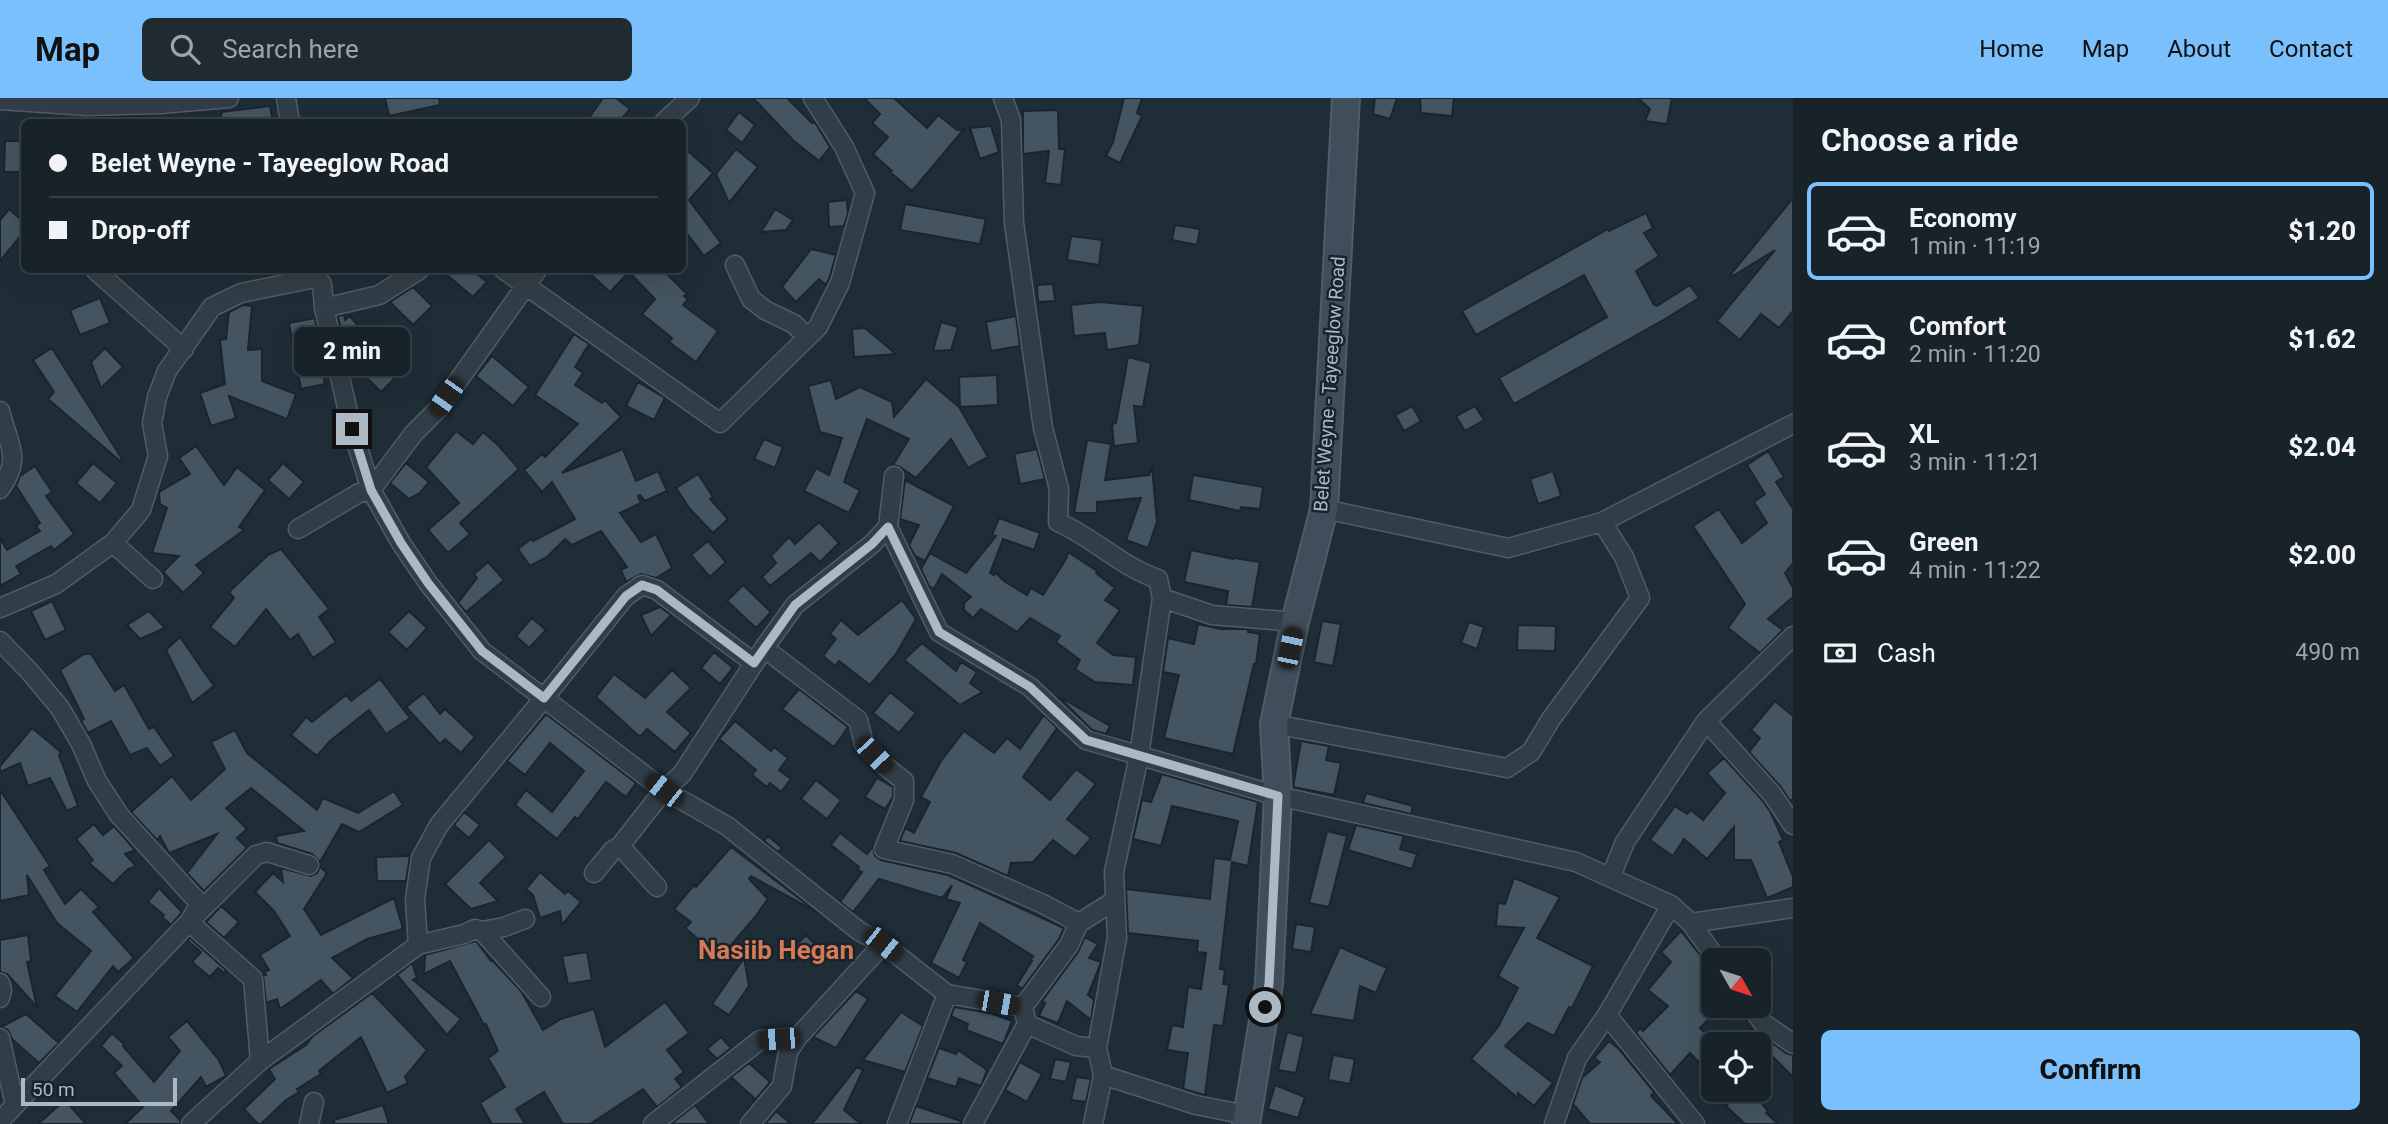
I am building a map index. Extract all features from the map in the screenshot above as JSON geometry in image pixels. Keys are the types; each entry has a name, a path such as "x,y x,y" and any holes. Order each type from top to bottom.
{"main road":[{"name":"Belet Weyne - Tayeeglow Road","path":"1247,1119 1269,984 1278,796 1274,723 1295,622 1324,509 1346,98"}],"street":[{"path":"0,100 87,106 160,104 229,98"},
{"path":"286,98 290,119"},
{"path":"667,119 690,98"},
{"path":"508,273 720,423 818,327 840,283 865,193 844,147 813,98"},
{"path":"1003,98 1011,120 1014,223 1019,264 1044,428 1059,489 1058,522 1073,529 1137,572 1158,579 1162,598 1139,756 1114,872 1116,938 1097,1048 1103,1075 1093,1124"},
{"path":"735,265 751,299 765,310 794,324 807,337"},
{"path":"98,273 184,349"},
{"path":"324,308 379,295 413,273"},
{"path":"298,529 359,493 371,490 414,433 438,409 535,273"},
{"path":"0,608 57,584 113,543 141,510 158,456 152,423 157,397 167,371 212,307 241,293 314,274 322,284 324,308 352,429 371,490 401,543 428,583 482,651 664,790 727,826 859,931 883,944 947,994 1025,1015 1076,1046 1097,1048"},
{"path":"0,411 14,460 9,476 0,489"},
{"path":"1324,509 1508,548 1602,522 1793,424"},
{"path":"894,475 888,527 939,632 1030,687 1086,740 1278,796 1576,862 1671,905 1691,923 1709,948"},
{"path":"1274,723 1507,768 1531,752 1551,719 1640,598 1624,557 1602,522"},
{"path":"594,873 612,850 620,846 664,790 681,774 795,605 872,544 888,527"},
{"path":"113,543 153,579"},
{"path":"418,945 415,899 421,858 439,825 626,596 642,585 657,590 754,663"},
{"path":"1162,598 1212,615 1295,622"},
{"path":"1611,876 1625,842 1706,721 1793,636"},
{"path":"0,641 60,708 97,781 119,816 200,904 189,922"},
{"path":"764,648 858,720 864,744 904,781 904,800 884,849 952,864 1079,923"},
{"path":"1706,721 1772,794 1793,825"},
{"path":"620,846 657,887"},
{"path":"0,1121 256,855 267,852 309,865"},
{"path":"973,1124 1025,1015 1069,945 1079,923 1114,901"},
{"path":"1554,1124 1577,1058 1607,1015 1671,905"},
{"path":"1691,923 1793,908"},
{"path":"191,1124 260,1061 418,945 475,929 482,931 504,927 525,919"},
{"path":"189,922 253,979 260,1061"},
{"path":"482,931 541,997"},
{"path":"750,1124 782,1086 788,1052 798,1037 883,944"},
{"path":"0,983 0,998"},
{"path":"897,1124 947,994"},
{"path":"1607,1015 1695,1124"},
{"path":"1759,1018 1793,1044"},
{"path":"653,1124 760,1040 798,1037"},
{"path":"0,1038 15,1105"},
{"path":"1103,1075 1247,1119"},
{"path":"309,1124 314,1102"}],"building":[{"path":"385,98 439,98 440,105 389,116"},
{"path":"603,98 616,98 630,109 622,119 588,119"},
{"path":"753,98 787,98 816,124 830,147 819,161 794,141"},
{"path":"864,98 894,98 927,128 938,115 957,130 964,129 912,191 873,154 888,137 872,123 880,114"},
{"path":"1124,98 1142,98 1137,113 1142,116 1120,163 1106,156 1113,142"},
{"path":"1375,98 1397,98 1390,119 1373,114"},
{"path":"1420,98 1454,98 1452,116 1421,113"},
{"path":"1638,98 1672,98 1667,124 1645,121 1650,109"},
{"path":"270,106 272,119 222,119 221,112"},
{"path":"1058,110 1059,149 1065,149 1061,185 1045,183 1049,151 1023,154 1023,111"},
{"path":"739,112 755,125 742,143 726,130"},
{"path":"139,116 139,119 89,119"},
{"path":"991,126 999,152 980,159 970,128"},
{"path":"5,141 21,141 21,172 4,172"},
{"path":"686,149 713,173 689,200 721,243 704,256 686,232"},
{"path":"736,149 758,167 729,203 716,174"},
{"path":"1793,198 1793,311 1779,328 1761,314 1740,340 1717,321 1775,250 1733,276 1731,274"},
{"path":"847,200 848,213 844,226 829,227 828,202"},
{"path":"905,204 986,219 980,244 900,230"},
{"path":"9,209 21,219 21,236 0,261 0,220"},
{"path":"775,209 793,220 786,230 761,232"},
{"path":"1646,213 1653,228 1644,233 1659,256 1636,271 1654,305 1657,306 1690,285 1699,298 1514,404 1499,378 1607,317 1584,275 1476,335 1462,311 1608,229 1609,231"},
{"path":"1175,225 1200,229 1197,245 1172,240"},
{"path":"1071,236 1102,240 1099,265 1067,260"},
{"path":"811,249 836,255 826,285 819,279 796,302 782,287"},
{"path":"445,273 476,273 487,282 473,297"},
{"path":"589,273 628,273 610,292"},
{"path":"630,273 666,273 687,294 684,296 688,299 683,305 718,331 696,362 669,342 672,338 642,314 655,299"},
{"path":"1053,284 1055,301 1038,302 1037,285"},
{"path":"413,287 432,306 413,325 390,302"},
{"path":"100,298 110,323 80,335 70,310"},
{"path":"1100,302 1143,306 1139,345 1107,350 1105,333 1074,336 1071,305"},
{"path":"243,305 252,306 248,350 262,349 262,381 296,394 287,419 229,396 236,418 211,426 200,393 225,384 220,340 226,339 229,312"},
{"path":"344,315 345,320 350,316 400,373 381,392 347,358 338,316"},
{"path":"1016,316 1020,346 991,351 986,322"},
{"path":"315,318 325,384 301,389 289,323"},
{"path":"941,322 958,327 951,350 933,351"},
{"path":"865,328 896,354 854,357 852,329"},
{"path":"574,334 589,344 575,367 583,373 575,385 602,403 605,400 621,417 562,473 623,449 636,481 658,471 667,491 645,501 640,495 638,496 641,503 620,513 641,542 656,534 672,568 656,578 641,574 626,582 621,570 627,567 601,531 572,545 565,539 547,557 530,566 518,549 531,539 533,541 575,519 552,482 542,492 524,470 542,454 545,457 578,424 535,395"},
{"path":"52,348 122,459 120,461 48,399 54,392 33,360"},
{"path":"105,348 123,367 101,388 91,362"},
{"path":"492,356 529,387 513,406 476,376"},
{"path":"1128,357 1151,363 1143,407 1134,406 1138,443 1114,446 1112,424 1116,423"},
{"path":"997,375 998,405 960,407 959,377"},
{"path":"926,379 959,407 988,457 968,468 951,439 916,478 893,465 909,439 867,419 844,482 860,490 849,513 804,491 816,468 829,475 842,438 820,432 808,386 831,380 836,399 860,387 892,402 894,417"},
{"path":"638,382 665,398 654,420 626,406"},
{"path":"1412,406 1421,421 1404,431 1395,415"},
{"path":"1475,406 1484,420 1465,431 1456,416"},
{"path":"456,431 473,444 483,432 519,469 460,523 470,534 448,553 428,530 459,503 426,467"},
{"path":"764,439 783,447 775,468 754,459"},
{"path":"1087,440 1111,444 1105,480 1149,475 1152,467 1157,522 1148,548 1126,540 1141,498 1097,502 1097,513 1074,513"},
{"path":"196,446 224,485 237,467 265,490 239,527 244,530 196,565 204,573 183,593 163,572 179,556 152,553 167,508 160,504 159,492 190,474 179,458"},
{"path":"1037,449 1045,479 1020,484 1014,454"},
{"path":"1768,451 1784,477 1776,482 1793,509 1793,563 1785,573 1793,588 1793,597 1768,619 1783,630 1760,653 1728,628 1745,604 1693,526 1719,509 1742,543 1767,523 1754,502 1765,494 1747,465"},
{"path":"93,463 117,483 100,503 76,483"},
{"path":"283,463 304,482 289,499 268,480"},
{"path":"406,463 429,482 420,493 409,499 390,483"},
{"path":"35,466 52,492 46,496 74,534 54,550 51,546 16,566 21,574 0,586 0,538 7,550 40,531 36,526 40,523 16,486 20,476"},
{"path":"1553,471 1561,496 1538,504 1530,479"},
{"path":"698,474 713,497 710,499 728,519 713,533 690,509 676,488"},
{"path":"1193,475 1263,487 1260,509 1241,507 1240,511 1189,500"},
{"path":"905,480 954,506 925,561 915,556 909,545 919,525 900,519"},
{"path":"999,518 1040,533 1034,550 1003,539 990,573 996,573 1027,595 1031,588 1043,595 1068,552 1097,571 1096,573 1115,588 1105,600 1120,610 1097,643 1113,655 1136,657 1133,685 1095,682 1075,669 1080,660 1056,642 1060,636 1030,618 1017,632 981,609 973,618 964,610 964,603 971,597 942,574 934,589 929,586 921,569 930,553 966,573 996,536 992,535"},
{"path":"819,522 839,543 820,562 811,553 770,586 762,577 776,563 771,556 789,537 795,544"},
{"path":"708,541 726,562 710,577 691,555"},
{"path":"281,549 329,609 319,617 336,642 313,658 298,634 290,640 266,609 235,647 210,627 234,598 229,592 268,555"},
{"path":"1191,550 1260,562 1252,607 1226,605 1228,591 1184,582"},
{"path":"488,562 504,580 466,612 458,603 477,578 474,574"},
{"path":"743,585 771,612 756,628 727,601"},
{"path":"902,600 916,619 896,654 870,685 839,661 835,666 823,656 836,639 830,634 841,620 858,635"},
{"path":"52,601 66,630 45,640 31,611"},
{"path":"660,607 671,615 651,636 641,615"},
{"path":"149,611 165,628 140,639 127,625"},
{"path":"409,611 427,628 407,650 388,632"},
{"path":"532,618 546,630 529,648 516,636"},
{"path":"1322,621 1341,624 1333,666 1314,662"},
{"path":"1469,622 1484,627 1477,649 1461,643"},
{"path":"1198,624 1221,629 1248,629 1248,632 1260,634 1256,664 1233,754 1164,738 1179,675 1163,672 1168,638 1194,644"},
{"path":"1518,625 1556,626 1555,651 1517,650"},
{"path":"180,637 214,686 192,703 166,650"},
{"path":"922,643 956,671 961,662 977,672 970,683 982,692 960,705 904,660"},
{"path":"714,652 733,668 720,684 701,668"},
{"path":"84,654 91,654 115,691 124,685 149,729 154,727 174,756 160,766 147,748 130,755 111,721 88,733 60,670"},
{"path":"672,670 691,688 667,712 691,733 675,752 647,729 640,737 596,697 614,674 645,698"},
{"path":"380,679 410,718 386,734 369,710 330,741 317,756 291,735 306,717 312,722 346,695 351,701"},
{"path":"799,689 848,727 834,747 782,709"},
{"path":"890,692 916,713 899,733 873,713"},
{"path":"424,693 440,714 445,709 475,737 461,753 445,739 440,744 406,707"},
{"path":"1058,696 1110,726 1106,734 1092,730"},
{"path":"1775,701 1793,716 1793,799 1790,801 1749,752 1760,738 1751,730"},
{"path":"546,714 636,783 626,797 606,782 578,819 575,817 557,839 515,805 526,790 552,812 584,771 550,743 525,775 507,761"},
{"path":"1044,715 1057,728 1023,777 1050,800 1076,769 1096,784 1067,819 1091,838 1075,857 1053,840 1033,862 1011,863 1008,876 956,853 900,841 905,828 914,833 930,802 921,797 941,761 964,731 994,753 1007,738 1020,749"},
{"path":"735,721 771,751 774,747 788,758 779,770 791,779 781,792 770,783 767,787 752,775 756,770 719,739"},
{"path":"32,728 61,752 59,755 78,806 67,811 50,778 28,786 20,763 0,772 0,766"},
{"path":"235,730 247,753 317,810 323,798 358,813 394,791 403,805 359,832 342,824 320,862 312,854 277,843 276,836 304,831 251,788 226,808 247,829 237,838 247,848 204,891 187,873 217,834 169,853 160,836 157,840 131,812 172,776 191,800 225,769 211,742"},
{"path":"1301,741 1329,746 1326,760 1341,763 1334,795 1293,787"},
{"path":"1724,758 1763,801 1783,840 1779,842 1793,877 1793,887 1767,898 1751,860 1734,860 1734,827 1707,859 1684,839 1673,856 1650,840 1675,806 1687,814 1691,810 1703,820 1725,793 1707,773"},
{"path":"1162,774 1258,802 1248,866 1232,862 1220,969 1225,970 1223,984 1229,985 1223,1026 1214,1025 1205,1095 1183,1089 1188,1053 1167,1050 1172,1025 1183,1027 1188,987 1201,989 1206,953 1197,952 1198,941 1128,933 1126,889 1210,899 1214,858 1230,860 1238,821 1172,806 1161,846 1133,839 1142,800 1151,802"},
{"path":"877,778 893,787 893,797 885,809 865,797"},
{"path":"816,780 841,800 827,819 801,799"},
{"path":"0,790 50,866 44,870 65,904 81,889 99,907 93,912 134,958 118,972 113,966 77,1012 55,996 91,951 57,923 27,875 29,895 0,901"},
{"path":"1366,793 1413,806 1411,814 1363,803"},
{"path":"464,812 480,825 469,838 454,825"},
{"path":"94,824 103,835 114,826 135,850 125,854 136,866 128,869 113,884 89,863 93,860 76,839"},
{"path":"1356,825 1404,836 1400,849 1417,854 1412,869 1348,850"},
{"path":"1327,831 1347,836 1329,907 1309,903"},
{"path":"840,833 867,854 873,846 875,856 881,860 948,875 1064,928 1059,939 1022,989 1017,985 1033,956 980,923 963,960 967,962 959,978 931,963 960,903 946,899 952,885 942,898 879,879 853,912 840,902 862,872 831,845"},
{"path":"768,836 782,848 778,852 764,841"},
{"path":"489,840 506,857 480,883 498,901 471,909 445,884"},
{"path":"731,847 820,914 751,876 749,879 768,899 720,958 685,928 691,922 674,909"},
{"path":"410,856 406,881 377,881 376,857"},
{"path":"320,867 327,873 304,909 321,935 394,898 403,929 367,939 332,958 353,978 333,994 321,980 280,1009 277,999 266,1003 263,975 269,970 260,955 290,936 274,911 255,892 273,873 283,882 281,868 311,876 317,873"},
{"path":"540,872 565,894 568,891 581,902 562,925 560,911 540,918 533,895 526,889"},
{"path":"1514,878 1560,897 1537,938 1593,966 1554,1036 1528,1023 1505,1046 1553,1083 1534,1106 1518,1093 1518,1098 1471,1059 1498,1027 1518,988 1498,976 1524,928 1496,926 1498,903 1505,904"},
{"path":"159,888 182,912 171,925 162,917 164,915 148,902"},
{"path":"221,906 239,922 224,938 206,922"},
{"path":"1296,924 1315,927 1311,952 1292,949"},
{"path":"1681,931 1701,956 1701,1018 1710,1018 1700,1028 1704,1032 1701,1032 1701,1064 1690,1053 1670,1075 1636,1033 1640,1028 1643,1031 1668,1006 1648,990 1671,962 1661,952"},
{"path":"28,935 31,961 27,962 37,1007 7,974 0,972 0,940"},
{"path":"806,935 819,948 804,962 792,949"},
{"path":"1085,937 1098,944 1089,958 1101,962 1088,995 1094,1000 1091,1020 1067,1001 1058,1023 1039,1016 1045,1003 1042,1001 1078,952"},
{"path":"190,938 226,970 224,973 218,968 210,977 192,962 201,952 187,940"},
{"path":"476,941 491,961 521,991 543,1030 561,1019 594,1009 605,1047 665,1002 689,1033 667,1050 684,1072 675,1079 682,1087 657,1107 643,1089 590,1124 563,1124 544,1092 516,1109 525,1124 492,1124 480,1103 505,1087 488,1058 498,1051 486,1024 484,1025 450,961 424,974 425,955"},
{"path":"1340,947 1387,968 1376,993 1360,986 1354,1021 1310,1014"},
{"path":"587,952 592,980 568,984 562,956"},
{"path":"744,958 749,986 729,1015 712,1004"},
{"path":"412,963 417,978 413,980 461,1019 447,1035 397,975"},
{"path":"856,991 868,999 836,1048 813,1037"},
{"path":"372,993 427,1050 405,1077 408,1083 387,1093 361,1037 319,1071 321,1074 297,1089 299,1092 258,1124 244,1109 275,1079 269,1069 306,1045 313,1036"},
{"path":"954,1007 990,1013 1012,1021 1003,1044 966,1030 968,1024 951,1016"},
{"path":"901,1012 923,1026 905,1072 863,1060"},
{"path":"26,1014 59,1043 39,1063 12,1039 8,1030 1,1027"},
{"path":"187,1021 219,1060 226,1076 206,1087 201,1077 171,1111 180,1120 180,1124 125,1124 143,1107 114,1073 122,1066 101,1046 112,1033 154,1082 180,1051 168,1037"},
{"path":"1287,1032 1304,1037 1296,1073 1278,1070"},
{"path":"721,1037 731,1048 717,1059 707,1049"},
{"path":"1609,1041 1619,1049 1654,1092 1651,1096 1678,1124 1590,1124 1573,1104 1582,1078 1600,1062 1594,1058"},
{"path":"1771,1042 1793,1055 1793,1077 1771,1055"},
{"path":"939,1048 956,1054 958,1050 987,1070 981,1086 959,1078 956,1087 927,1078"},
{"path":"1333,1055 1355,1059 1350,1084 1328,1080"},
{"path":"1055,1059 1071,1062 1066,1082 1050,1079"},
{"path":"1020,1062 1042,1074 1027,1102 1005,1090"},
{"path":"749,1063 770,1082 747,1110 755,1099 731,1077"},
{"path":"857,1067 863,1070 844,1110 861,1124 812,1124"},
{"path":"1076,1077 1091,1079 1086,1102 1071,1100"},
{"path":"1275,1085 1305,1097 1298,1118 1268,1109"},
{"path":"65,1100 86,1124 38,1124"},
{"path":"1761,1102 1768,1111 1766,1113 1778,1124 1745,1124 1726,1106 1729,1103"},
{"path":"383,1105 389,1124 334,1124 334,1120"},
{"path":"695,1105 709,1124 671,1124"},
{"path":"916,1106 961,1121 960,1124 909,1124"},
{"path":"776,1111 791,1124 765,1124"}],"district":[{"name":"Nasiib Hegan","path":"776,950"}],"route":[{"path":"352,429 371,490 401,543 428,583 482,651 544,698 626,596 642,585 657,590 754,663 795,605 872,544 888,527 939,632 1030,687 1086,740 1278,796 1269,984 1265,1007"}]}
